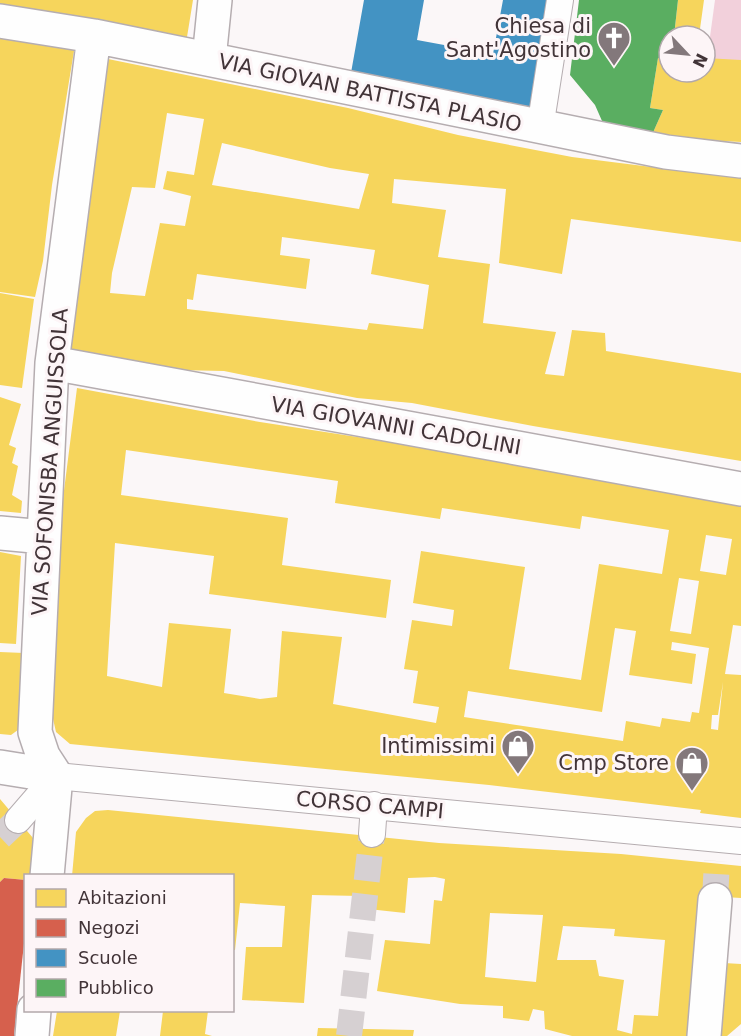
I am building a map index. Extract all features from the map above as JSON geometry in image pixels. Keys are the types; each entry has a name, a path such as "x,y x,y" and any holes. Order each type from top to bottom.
{"street":[{"path":"209,59 215,0"},
{"path":"540,128 560,0"},
{"name":"VIA GIOVAN BATTISTA PLASIO","path":"0,21 94,36 666,152 741,161"},
{"name":"VIA SOFONISBA ANGUISSOLA","path":"56,776 43,756 35,732 52,363 94,36"},
{"name":"VIA GIOVANNI CADOLINI","path":"52,363 741,489"},
{"path":"0,532 44,537"},
{"name":"CORSO CAMPI","path":"0,767 56,776 374,805 726,847"},
{"path":"18,820 56,776"},
{"path":"47,874 56,776"},
{"path":"372,834 374,805"},
{"path":"704,1036 715,900"},
{"path":"32,1036 34,1012"}],"shaded area":[{"path":"715,0 741,0 741,61 717,60 717,24 712,24"}],"building: Abitazioni":[{"path":"0,0 193,0 187,37 0,9"},
{"path":"678,0 704,0 701,24 675,24"},
{"path":"0,34 75,45 52,185 43,261 35,297 0,292"},
{"path":"108,59 348,108 458,135 572,157 731,177 735,170 741,171 741,242 571,219 562,274 499,263 506,189 394,179 392,203 446,210 438,257 490,264 483,323 556,332 545,374 564,376 572,330 605,333 606,351 741,373 741,461 412,403 357,398 224,371 177,370 62,349 91,181","holes":["167,113 204,119 194,175 167,171 163,189 191,196 185,226 160,223 145,296 110,293 112,273 132,187 155,188","222,143 330,168 369,174 359,209 212,185","282,237 375,250 371,274 429,285 423,329 369,323 367,330 187,309 187,299 193,300 197,274 306,289 310,259 280,255"]},
{"path":"717,59 741,60 741,142 651,137 663,110 650,108 657,64 657,84 717,84"},
{"path":"0,293 34,299 22,388 0,385"},
{"path":"77,388 260,422 741,496 741,626 733,625 725,674 741,675 741,818 700,813 701,810 489,785 70,744 56,732 51,710 57,546","holes":["126,450 338,481 335,503 440,519 442,508 580,529 582,516 669,530 662,574 599,564 581,680 509,669 525,567 421,551 413,603 454,610 452,626 412,620 404,669 418,671 413,703 439,707 436,723 333,704 342,637 282,631 277,697 260,699 224,693 231,629 169,623 162,687 107,676 115,543 214,556 209,594 386,618 391,580 282,565 288,518 121,495","706,535 732,539 726,575 700,571","679,578 699,581 691,634 670,631","615,628 636,631 629,675 692,684 696,654 671,650 672,642 709,648 699,713 692,712 690,722 662,718 660,727 626,721 623,741 464,717 468,691 602,712","723,682 718,730 711,729 712,715 718,715"]},
{"path":"0,397 21,404 9,445 16,448 12,463 18,466 12,495 22,501 21,513 0,511"},
{"path":"0,552 21,556 16,644 0,643"},
{"path":"0,652 24,653 20,675 28,683 22,727 11,735 0,734"},
{"path":"0,799 33,838 31,874 24,874 24,880 4,878 0,882"},
{"path":"108,810 439,843 621,854 741,866 741,898 708,896 697,1036 572,1036 545,1029 544,1011 533,1009 529,1021 503,1018 503,1006 460,1004 377,991 385,940 430,944 434,900 442,901 445,879 435,877 408,878 405,913 359,908 360,896 312,895 304,1003 242,1000 246,947 282,947 285,906 240,903 234,950 234,874 72,874 76,832 86,818 95,811","holes":["490,913 543,915 536,982 485,977","563,926 615,929 614,936 665,940 658,1016 634,1015 632,1034 617,1030 624,980 599,976 596,960 557,960"]},
{"path":"724,963 741,964 741,1024 727,1036 719,1036"},
{"path":"57,1012 120,1012 116,1036 53,1036"},
{"path":"163,1012 208,1012 205,1034 212,1036 160,1036"},
{"path":"318,1028 414,1030 413,1036 317,1036"}],"building: Negozi":[{"path":"4,878 24,880 24,944 14,1036 0,1036 0,882"}],"building: Scuole":[{"path":"364,0 424,0 417,40 493,54 503,0 554,0 537,112 349,84"}],"building: Pubblico":[{"name":"Chiesa di Sant'Agostino","path":"579,0 678,0 675,24 657,24 657,64 650,108 663,110 651,137 606,130 595,105 570,75"}],"tunnel":[{"path":"0,837 18,820"},
{"path":"349,1036 372,834"},
{"path":"715,900 717,861"}],"place":[{"name":"Chiesa di Sant'Agostino","path":"614,67"},
{"name":"Intimissimi","path":"518,775"},
{"name":"Cmp Store","path":"692,792"}]}
